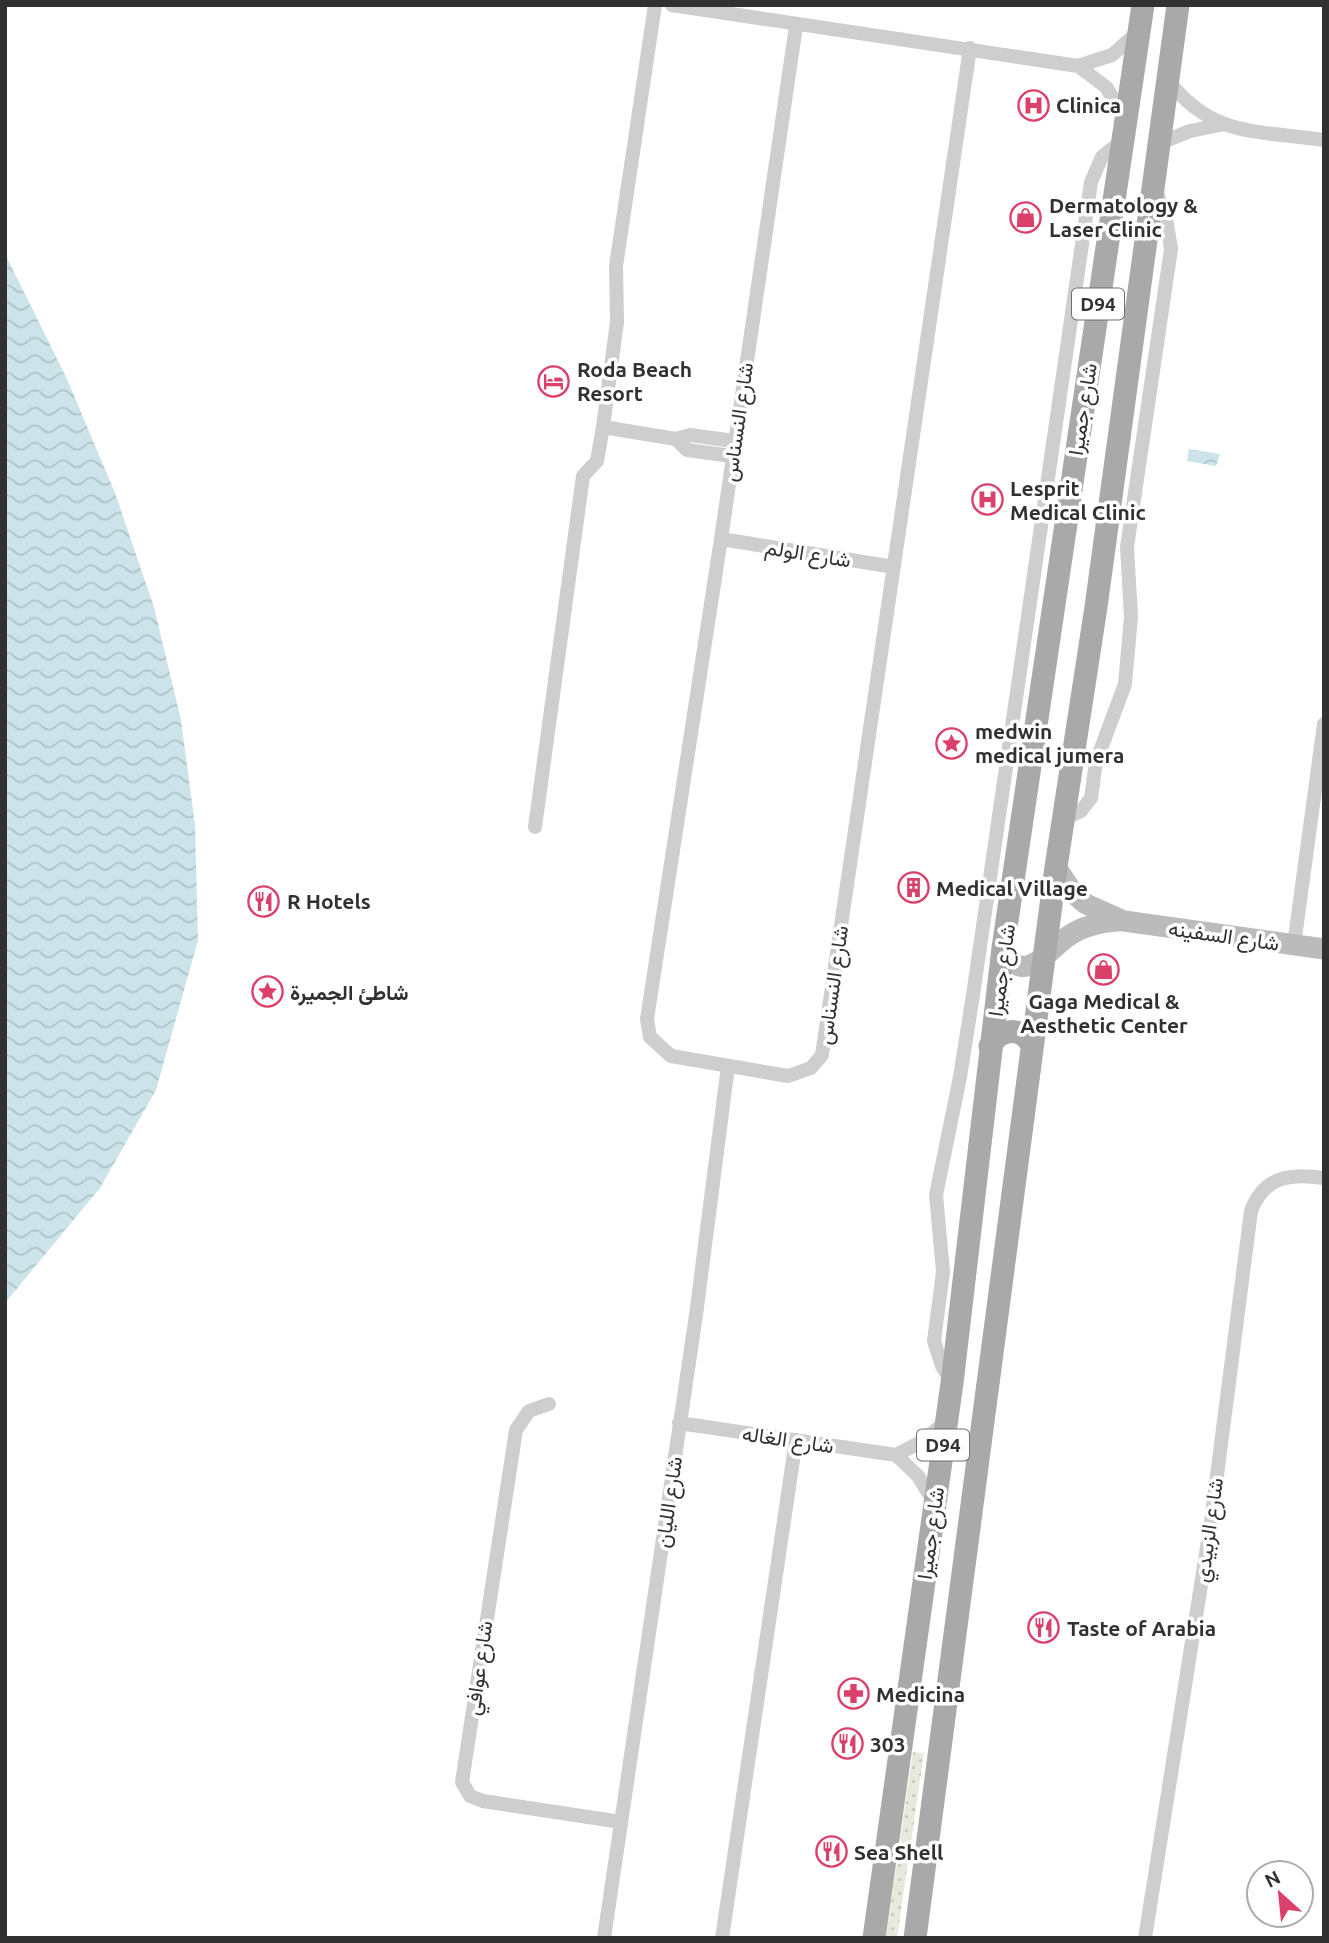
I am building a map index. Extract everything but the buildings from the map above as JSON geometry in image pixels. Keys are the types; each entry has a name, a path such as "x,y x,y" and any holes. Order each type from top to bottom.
{"main road":[{"name":"شارع جميرا","path":"874,1938 953,1382 1003,951 1143,5"},
{"name":"شارع جميرا","path":"915,1938 1056,867 1096,607 1178,5"},
{"path":"990,1046 1000,1035 1014,1031 1025,1036 1032,1045"}],"street":[{"path":"535,827 583,476 597,460 603,427 617,322 616,266 655,5"},
{"path":"672,5 796,26 970,48 1077,66 1106,87 1124,129 1102,157 1091,182 973,995 960,1077 936,1195 943,1272 934,1341 942,1366 953,1382"},
{"name":"شارع النسناس","path":"796,26 733,448 722,540 647,1019 650,1037 663,1052 671,1056 788,1076 811,1068 822,1055 970,48"},
{"path":"1077,66 1112,55 1138,32"},
{"path":"1167,79 1193,108 1220,125"},
{"path":"1158,144 1190,131 1220,125 1324,140"},
{"path":"1063,820 1081,811 1091,798 1096,761 1120,701 1128,665 1131,617 1127,547 1171,249 1164,209 1153,182"},
{"path":"603,427 676,439 687,450 733,448"},
{"name":"شارع الولم","path":"722,540 894,567"},
{"path":"1294,945 1324,724"},
{"name":"شارع السفينه","path":"1056,867 1069,888 1086,904 1124,921 1324,949"},
{"name":"شارع السفينه","path":"1003,951 1007,958 1021,966 1034,964 1083,928 1124,921"},
{"name":"شارع الليان","path":"604,1938 680,1423 728,1066"},
{"name":"شارع الزبيدي","path":"1145,1938 1211,1522 1251,1211 1261,1191 1280,1178 1303,1175 1324,1178"},
{"name":"شارع عوافي","path":"549,1404 529,1411 516,1430 462,1782 470,1796 483,1801 621,1822"},
{"path":"934,1502 918,1476 896,1455 923,1441 947,1420"},
{"name":"شارع الغاله","path":"680,1423 896,1455"},
{"path":"722,1938 796,1440"}],"shaded area":[{"path":"913,1752 924,1753 897,1938 886,1938"}],"water":[{"path":"5,254 67,379 115,493 154,607 181,720 195,825 198,940 156,1090 100,1188 5,1303"},
{"path":"1189,449 1220,454 1216,466 1187,461"}],"place":[{"name":"Clinica","path":"1033,105"},
{"name":"Dermatology & Laser Clinic","path":"1026,217"},
{"name":"Roda Beach Resort","path":"554,381"},
{"name":"Lesprit Medical Clinic","path":"987,500"},
{"name":"medwin medical jumera","path":"952,743"},
{"name":"Medical Village","path":"913,888"},
{"name":"R Hotels","path":"264,901"},
{"name":"Gaga Medical & Aesthetic Center","path":"1104,969"},
{"name":"شاطئ الجميرة","path":"267,992"},
{"name":"Taste of Arabia","path":"1044,1628"},
{"name":"Medicina","path":"853,1694"},
{"name":"303","path":"847,1744"},
{"name":"Sea Shell","path":"831,1852"}]}
